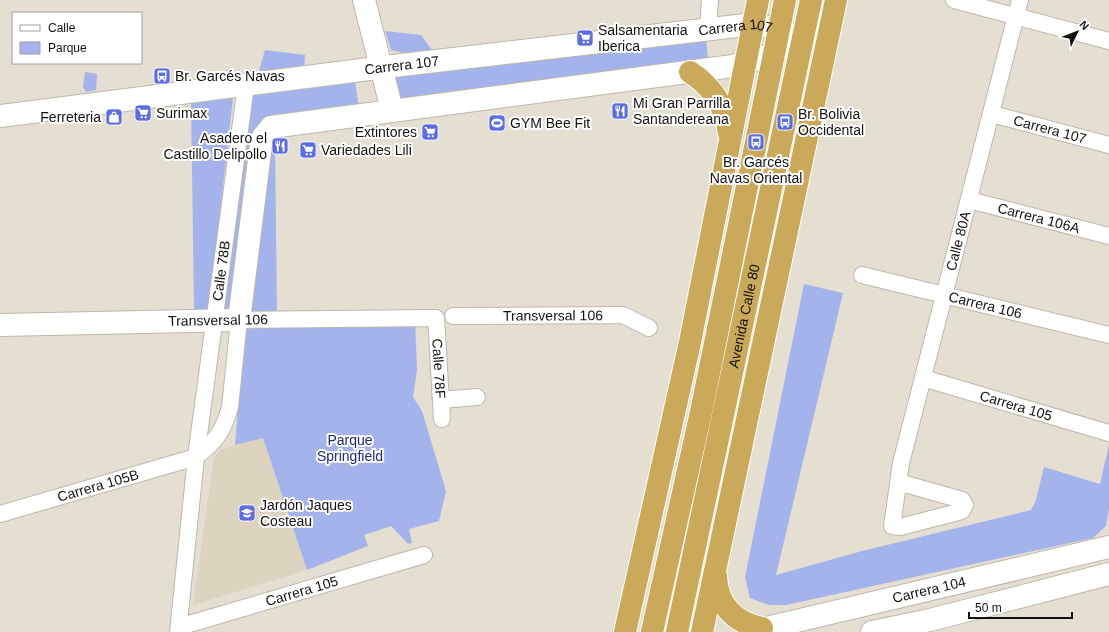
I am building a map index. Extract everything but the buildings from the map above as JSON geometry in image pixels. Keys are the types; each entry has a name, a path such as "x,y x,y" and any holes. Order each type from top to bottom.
{"highway":[{"path":"625,632 690,342 758,0"},
{"name":"Avenida Calle 80","path":"652,632 706,387 785,0"},
{"name":"Avenida Calle 80","path":"677,632 811,0"},
{"name":"Avenida Calle 80","path":"702,632 834,8"},
{"path":"690,72 709,86 724,109 730,138"},
{"path":"690,342 706,387"},
{"path":"716,571 716,586 720,600 729,612 741,622 756,630"}],"street":[{"path":"364,0 392,110"},
{"path":"708,30 710,0"},
{"path":"954,0 1109,41"},
{"name":"Calle 80A","path":"898,482 901,463 992,114 1020,0"},
{"name":"Carrera 107","path":"267,130 277,125 690,72 746,63 774,53 803,38 834,8"},
{"name":"Carrera 107","path":"0,116 381,68 754,24 779,29 803,38"},
{"name":"Calle 78B","path":"179,629 196,457 246,85"},
{"name":"Carrera 107","path":"992,114 1109,145"},
{"name":"Calle 78B","path":"196,457 213,443 220,434 230,407 261,144 267,130"},
{"name":"Carrera 106A","path":"969,200 1109,236"},
{"name":"Carrera 106","path":"862,276 1109,335"},
{"name":"Transversal 106","path":"453,316 623,315 649,328"},
{"name":"Transversal 106","path":"0,325 214,320 436,318"},
{"name":"Calle 78F","path":"436,318 442,419"},
{"name":"Carrera 105","path":"923,378 1109,433"},
{"path":"441,400 477,397"},
{"name":"Carrera 105B","path":"0,514 196,457"},
{"name":"Carrera 104","path":"756,630 1109,547"},
{"name":"Carrera 105","path":"179,629 424,555"},
{"name":"Carrera 104","path":"872,632 930,620 1109,574"}],"shaded area":[{"name":"Jardón Jaques Costeau","path":"263,437 307,570 193,605 214,457 220,450"}],"green space":[{"path":"385,31 421,35 432,50 433,55 406,58 404,53 391,50"},
{"path":"706,35 708,62 398,101 392,75"},
{"path":"265,50 305,55 304,69 262,77 259,71"},
{"path":"85,72 97,74 96,90 86,92 83,87"},
{"path":"355,81 359,108 266,121 259,124 256,130 236,313 224,313 251,92"},
{"path":"233,98 209,311 194,310 191,101"},
{"path":"268,141 275,141 277,314 250,313"},
{"path":"804,284 843,293 776,575 862,551 1031,510 1036,500 1044,467 1100,484 1109,445 1109,509 1106,526 1093,538 786,605 769,605 750,598 745,577"},
{"name":"Parque Springfield","path":"415,319 417,370 413,397 422,411 446,491 439,521 409,529 412,543 408,544 391,526 364,535 368,546 307,570 263,438 235,445 244,329"}],"place":[{"name":"Salsamentaria Iberica","path":"585,38"},
{"name":"Br. Garcés Navas","path":"162,76"},
{"name":"Mi Gran Parrilla Santandereana","path":"620,111"},
{"name":"Surimax","path":"143,113"},
{"name":"Ferreteria","path":"114,117"},
{"name":"Br. Bolivia Occidental","path":"785,122"},
{"name":"GYM Bee Fit","path":"497,123"},
{"name":"Extintores","path":"430,132"},
{"name":"Br. Garcés Navas Oriental","path":"756,142"},
{"name":"Asadero el Castillo Delipollo","path":"280,146"},
{"name":"Variedades Lili","path":"308,150"},
{"name":"Jardón Jaques Costeau","path":"247,513"}]}
